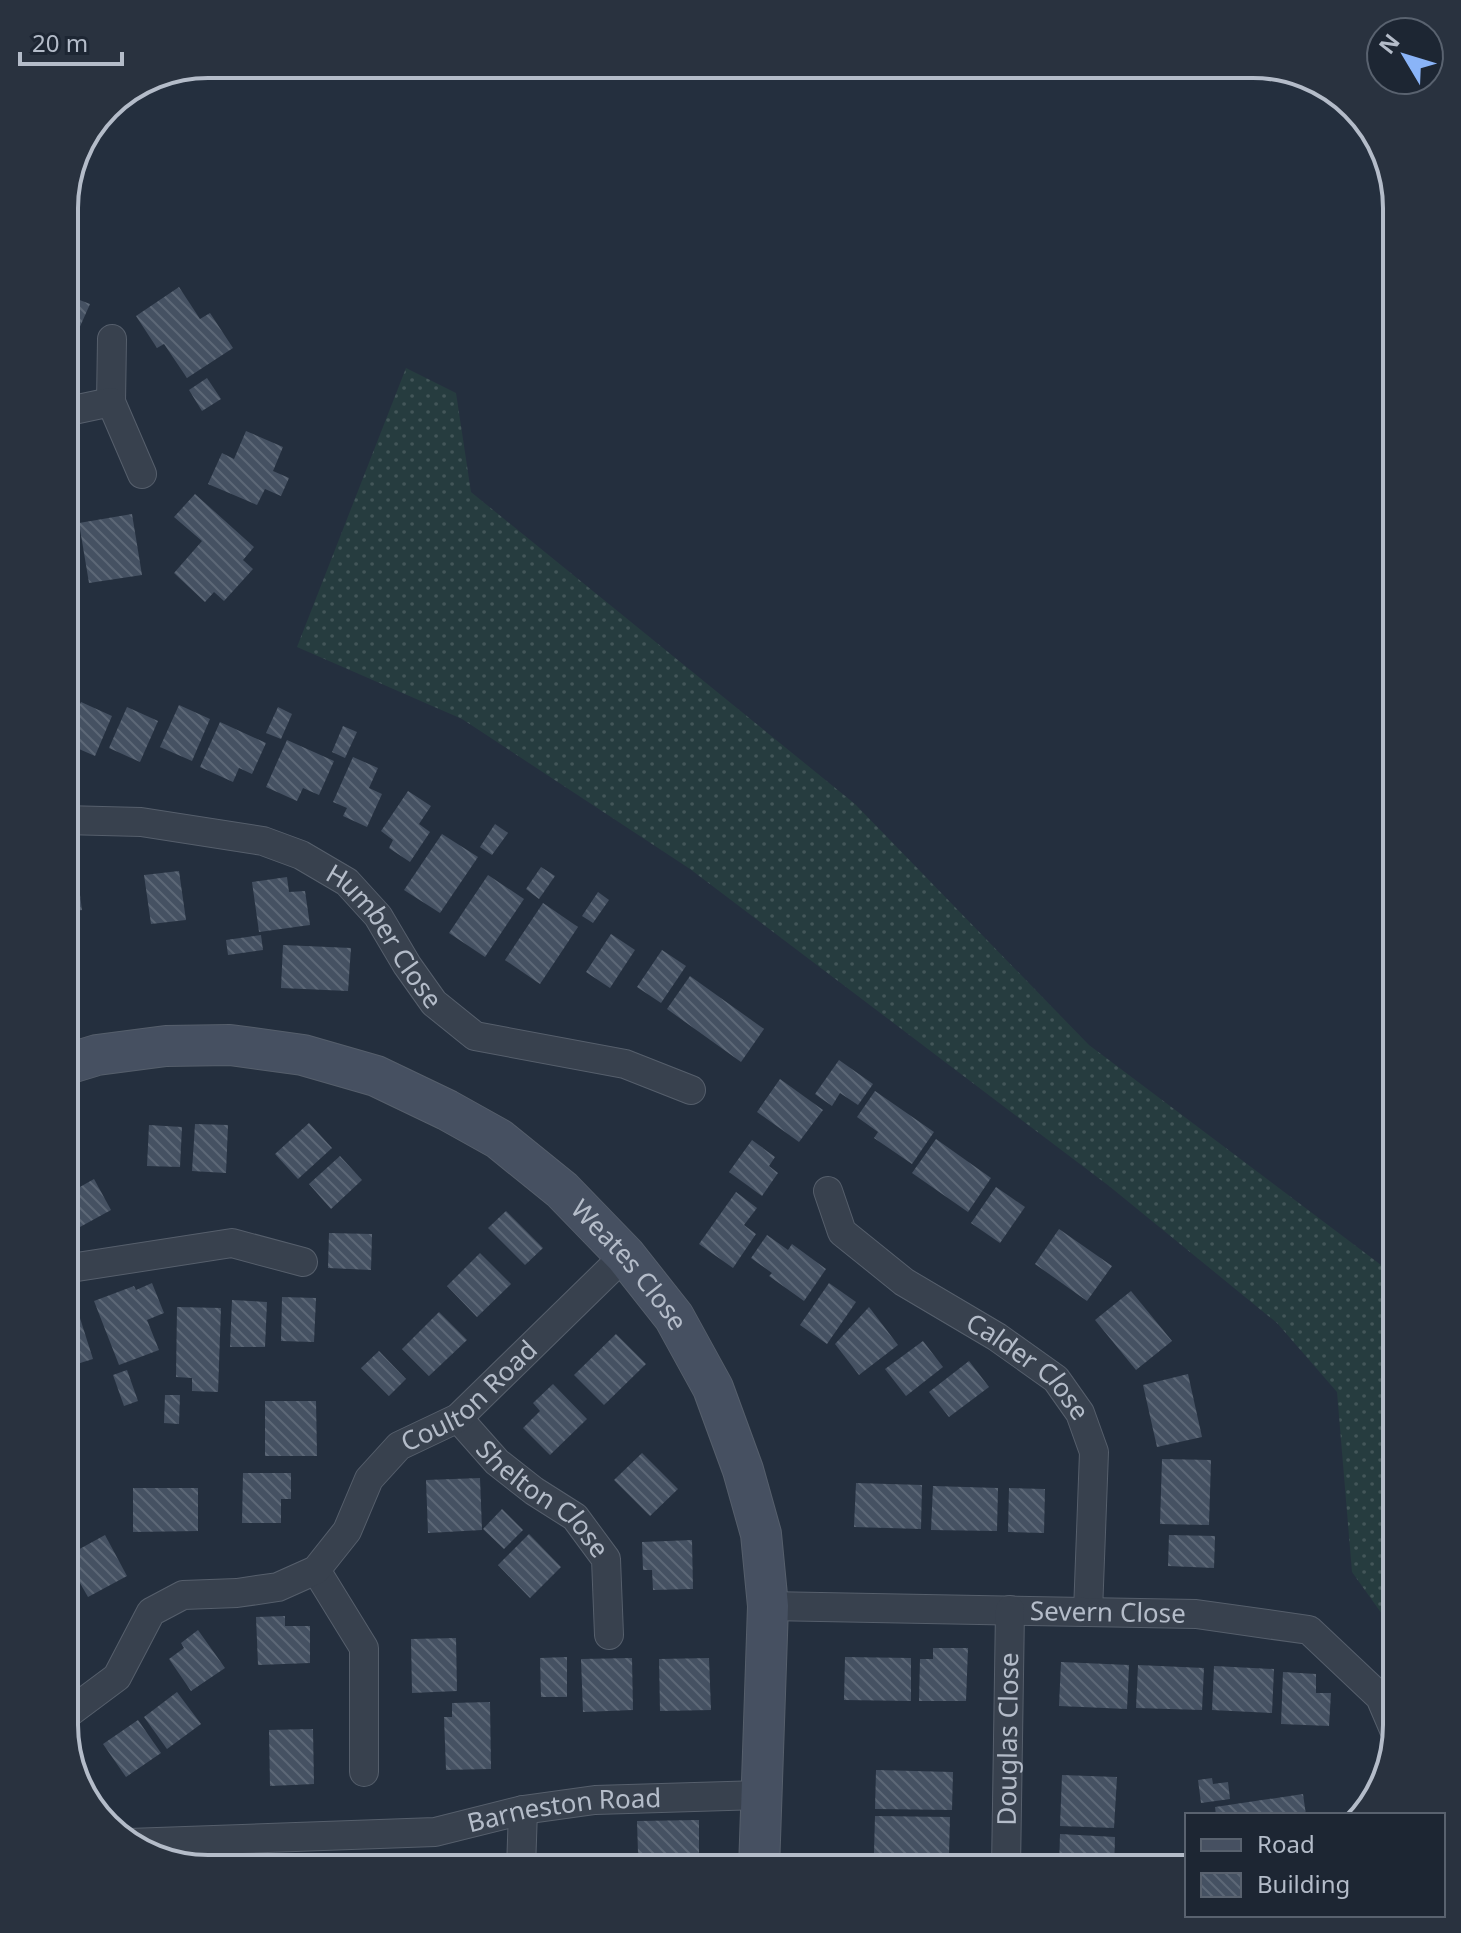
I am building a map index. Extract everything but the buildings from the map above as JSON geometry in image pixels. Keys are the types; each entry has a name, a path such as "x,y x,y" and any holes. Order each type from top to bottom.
{"street":[{"path":"112,339 111,402 142,474"},
{"path":"78,409 111,402"},
{"name":"Humber Close","path":"78,820 141,822 263,841 301,855 347,882 378,916 434,1003 475,1036 625,1064 691,1090"},
{"name":"Weates Close","path":"78,1061 97,1055 166,1046 230,1045 303,1055 376,1076 499,1139 562,1190 625,1255 674,1317 713,1388 743,1470 761,1534 768,1606 759,1855"},
{"name":"Calder Close","path":"828,1191 842,1232 904,1282 997,1337 1056,1379 1080,1413 1094,1452 1088,1612"},
{"path":"78,1267 232,1243 303,1262"},
{"name":"Coulton Road","path":"78,1706 117,1677 151,1612 183,1595 237,1593 278,1587 316,1570 347,1531 369,1479 399,1446 458,1418 625,1255"},
{"name":"Shelton Close","path":"458,1418 497,1462 575,1517 606,1559 609,1635"},
{"path":"316,1570 364,1648 364,1772"},
{"name":"Severn Close","path":"768,1606 1196,1614 1309,1630 1380,1697 1383,1704"},
{"name":"Douglas Close","path":"1006,1855 1010,1610"},
{"name":"Barneston Road","path":"152,1842 435,1832 523,1810 595,1800 761,1795"},
{"path":"521,1855 523,1810"}],"green space":[{"path":"406,368 456,393 471,492 855,804 1089,1045 1383,1266 1383,1615 1352,1572 1337,1392 1277,1323 1109,1186 690,869 462,719 297,647"}]}
